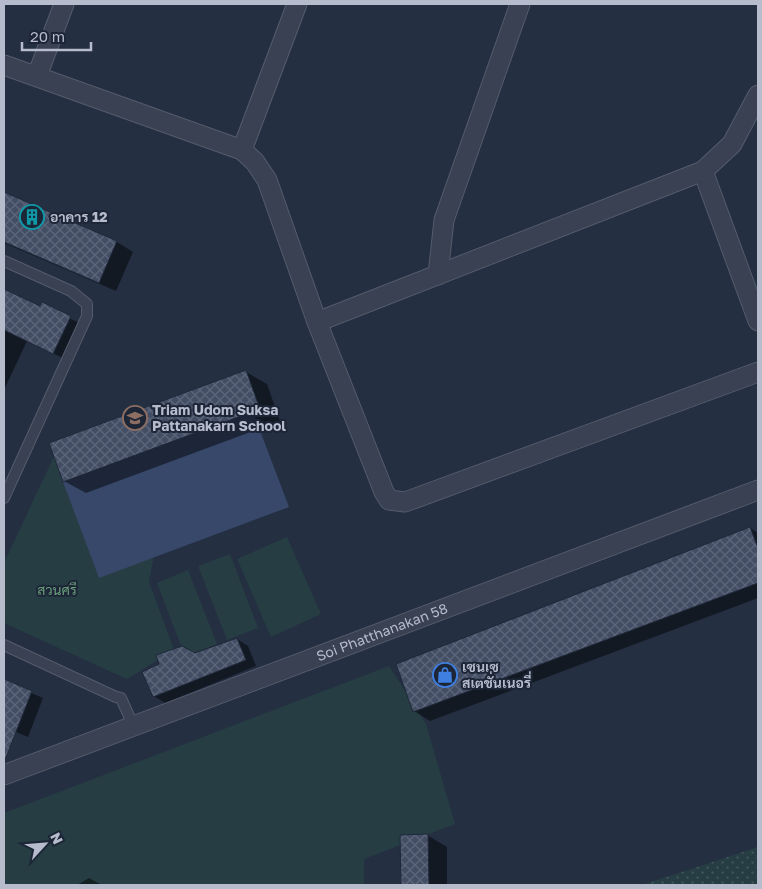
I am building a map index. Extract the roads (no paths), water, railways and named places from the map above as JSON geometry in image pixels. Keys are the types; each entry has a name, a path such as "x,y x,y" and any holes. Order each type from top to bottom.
{"street":[{"path":"38,76 64,4"},
{"path":"242,150 297,4"},
{"path":"438,275 444,220 520,4"},
{"path":"4,65 242,150 255,162 267,180 317,322 384,492 389,500 405,502 758,372"},
{"path":"317,322 703,171 732,144 758,95"},
{"path":"703,171 758,321"},
{"name":"Soi Phatthanakan 58","path":"4,775 757,494"}],"lane":[{"path":"4,261 72,291 87,304 87,316 4,498"},
{"path":"4,645 121,698 134,725"}],"water":[{"path":"253,412 289,507 99,578 63,482"}],"place":[{"name":"อาคาร 12","path":"32,217"},
{"name":"Triam Udom Suksa Pattanakarn School","path":"135,418"},
{"name":"เซนเซ สเตชั่นเนอรี่","path":"445,675"}],"park label":[{"name":"สวนศรี","path":"57,590"}]}
